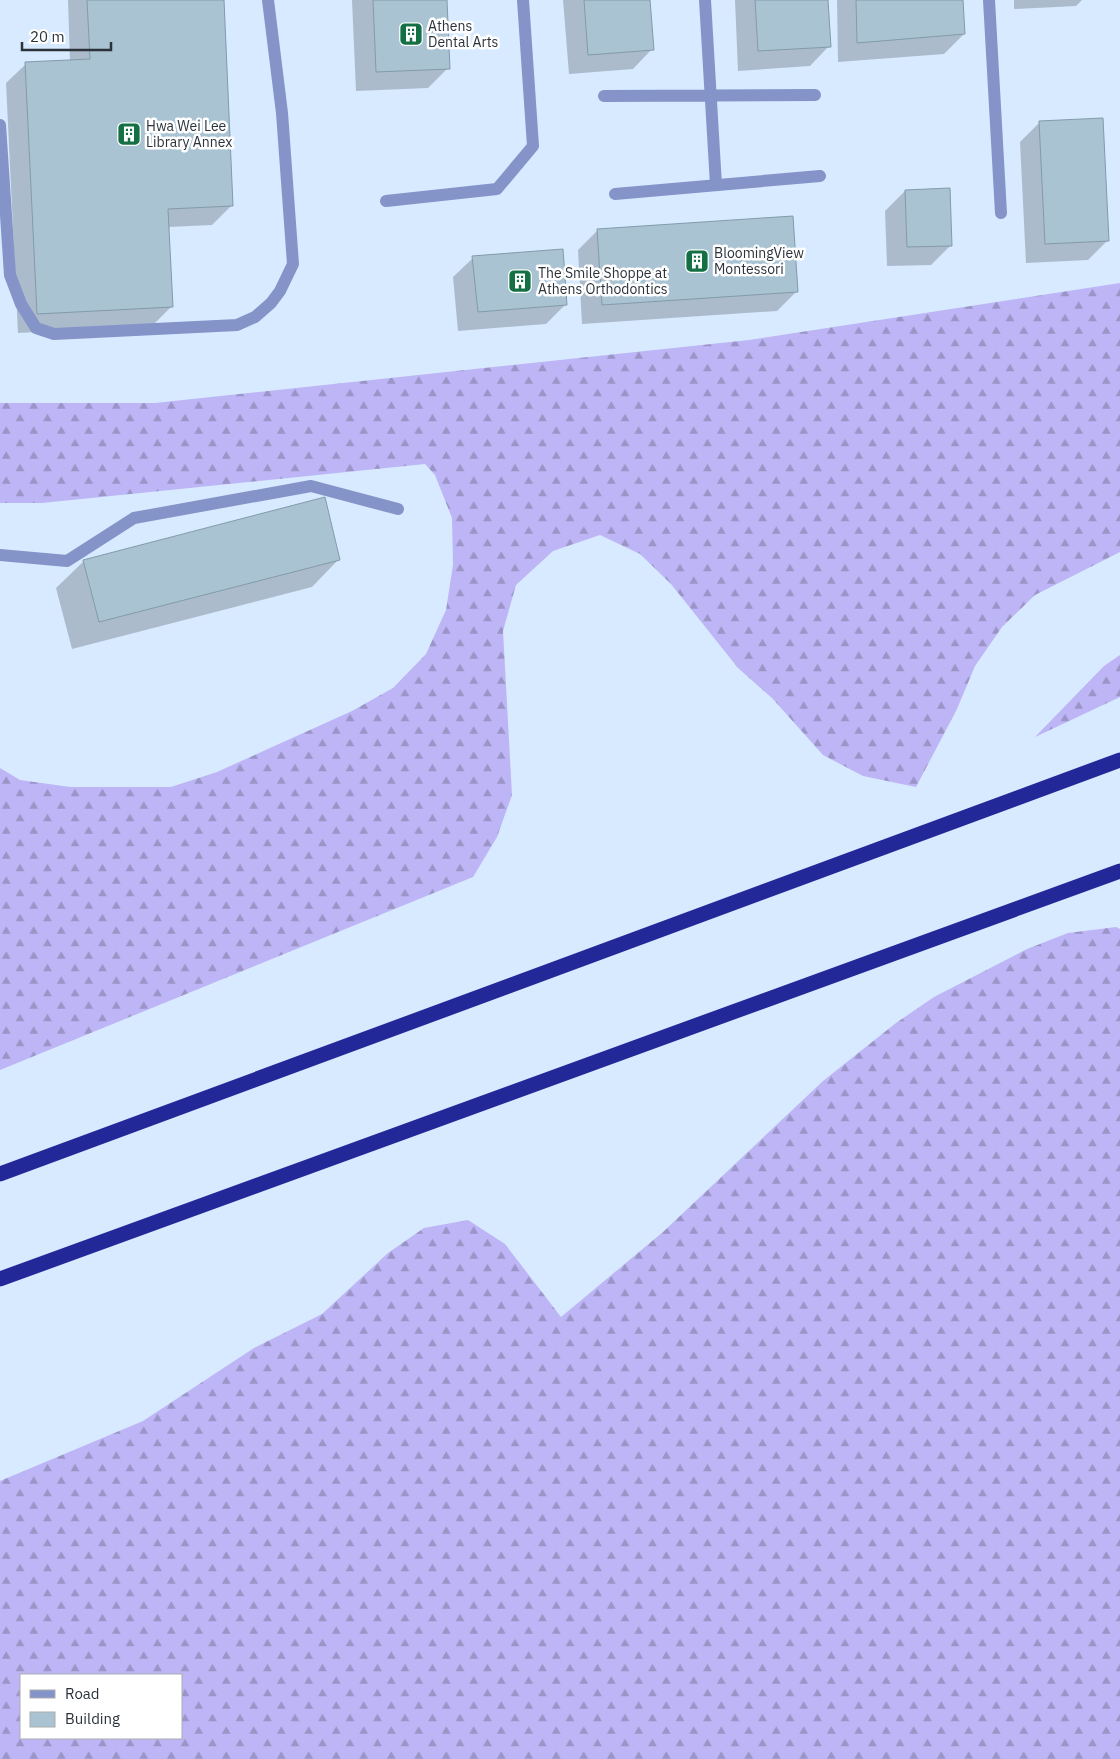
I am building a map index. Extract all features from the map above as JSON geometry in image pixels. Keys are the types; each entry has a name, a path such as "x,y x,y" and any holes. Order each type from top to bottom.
{"highway":[{"path":"0,1174 1120,760"},
{"path":"0,1279 1120,871"}],"lane":[{"path":"0,125 10,275 21,304 36,328 54,334 237,325 255,317 280,291 294,264 282,113 268,0"},
{"path":"386,201 497,189 533,146 523,0"},
{"path":"705,0 716,185"},
{"path":"989,0 1001,213"},
{"path":"604,96 815,95"},
{"path":"615,194 820,176"},
{"path":"0,555 67,561 134,518 310,486 398,509"}],"green space":[{"path":"1120,283 1120,552 1035,595 1002,627 975,666 957,709 916,787 863,776 823,755 772,698 738,668 671,584 640,554 600,535 553,551 516,585 503,631 512,795 497,837 473,877 0,1070 0,768 20,780 70,787 171,787 217,772 352,711 393,688 426,654 446,610 453,565 452,518 435,475 425,464 42,503 0,503 0,403 155,403 749,340"},
{"path":"1120,655 1120,697 1035,737 1104,666"},
{"path":"1116,927 1120,929 1120,1759 0,1759 0,1481 143,1421 254,1348 322,1314 388,1253 424,1228 468,1220 505,1244 561,1317 663,1232 823,1081 896,1023 934,997 1027,949 1068,933"}],"building":[{"name":"Hwa Wei Lee Library Annex","path":"87,0 224,0 233,206 168,209 173,307 37,314 25,62 90,59"},
{"name":"Athens Dental Arts","path":"373,0 447,0 450,69 376,72"},
{"path":"584,0 650,0 654,50 588,55"},
{"path":"755,0 828,0 831,47 758,51"},
{"path":"856,0 963,0 965,34 857,43"},
{"path":"1103,118 1109,241 1045,244 1039,121"},
{"path":"950,188 952,246 907,247 905,190"},
{"name":"BloomingView Montessori","path":"793,216 798,292 602,305 597,229"},
{"name":"The Smile Shoppe at Athens Orthodontics","path":"563,249 567,305 478,312 472,256"},
{"path":"325,497 340,560 99,622 83,560"}],"place":[{"name":"Athens Dental Arts","path":"411,34"},
{"name":"Hwa Wei Lee Library Annex","path":"129,134"},
{"name":"BloomingView Montessori","path":"697,261"},
{"name":"The Smile Shoppe at Athens Orthodontics","path":"520,281"}]}
